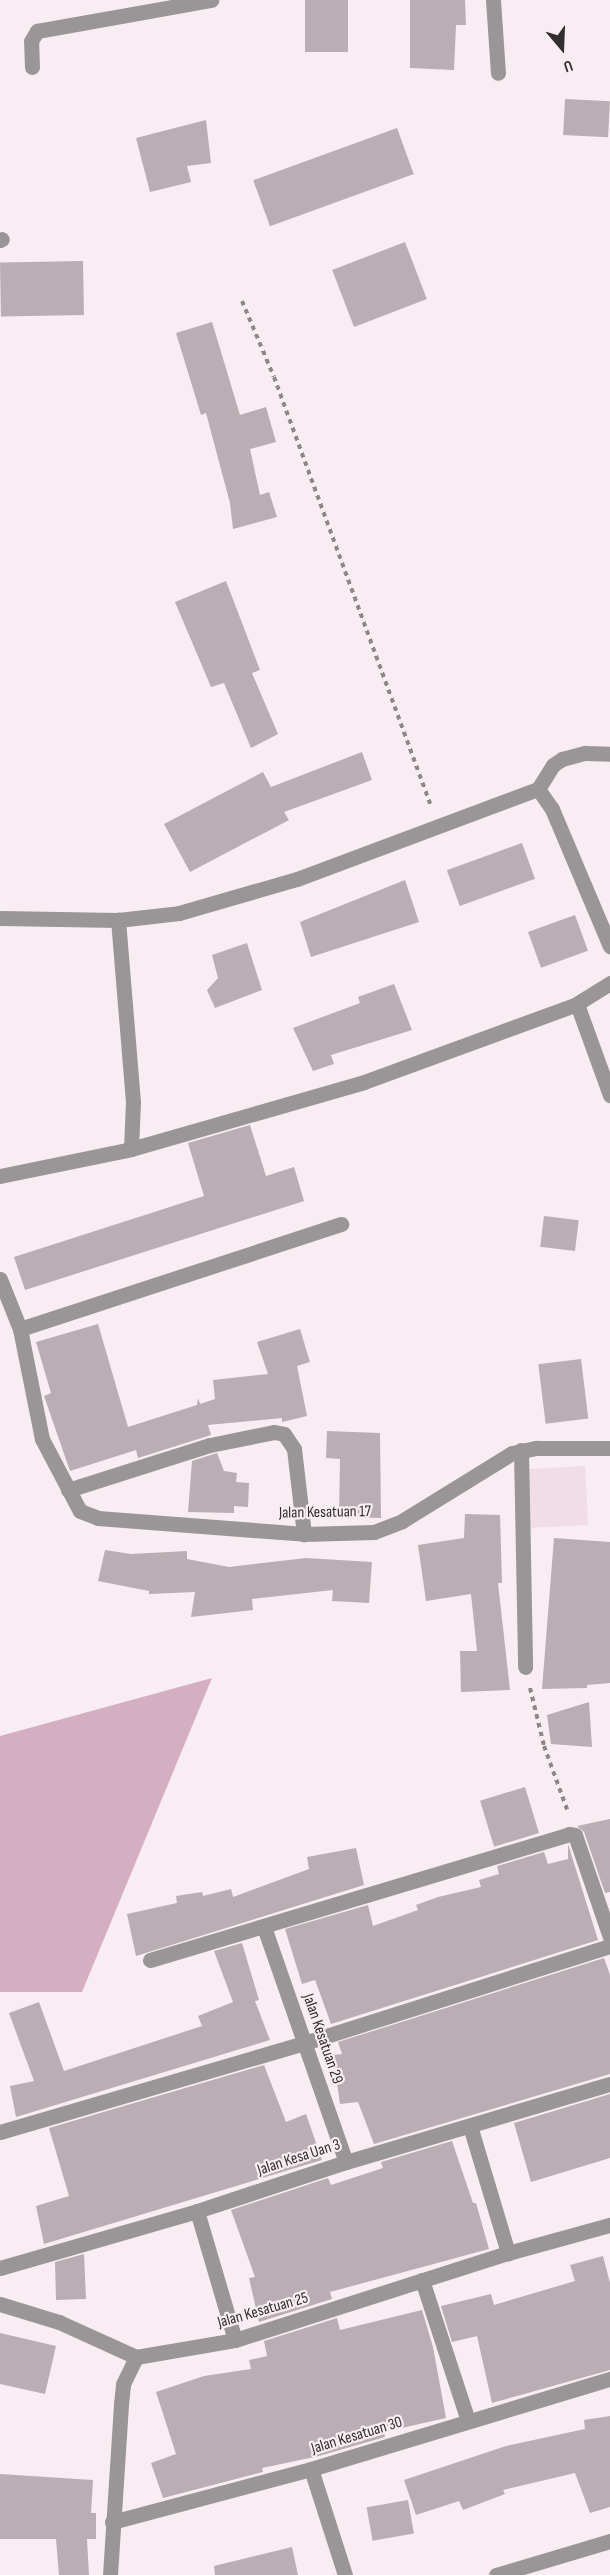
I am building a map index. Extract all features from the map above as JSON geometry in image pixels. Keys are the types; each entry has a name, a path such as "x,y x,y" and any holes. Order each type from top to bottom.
{"street":[{"path":"32,67 32,41 38,31 165,4 211,0"},
{"path":"493,0 498,73"},
{"path":"0,918 118,920 179,913 245,896 538,789 553,765 562,759 585,753 610,754"},
{"path":"538,789 552,809 610,946"},
{"path":"118,920 133,1102 131,1149"},
{"path":"0,1176 131,1149 364,1082 577,1004 610,983"},
{"path":"577,1004 610,1095"},
{"path":"20,1329 341,1224"},
{"name":"Jalan Kesatuan 17","path":"0,1279 20,1329 42,1439 80,1511 98,1518 304,1534 354,1533 387,1528 521,1450 610,1448"},
{"path":"68,1490 210,1445 274,1432 285,1434 294,1449 304,1534"},
{"path":"521,1450 525,1666"},
{"path":"150,1960 564,1835 575,1835 610,1937"},
{"name":"Jalan Kesatuan 29","path":"264,1927 346,2162"},
{"path":"0,2132 304,2043 610,1946"},
{"name":"Jalan Kesa Uan 3","path":"0,2268 197,2211 346,2162 610,2084"},
{"path":"470,2126 508,2253"},
{"path":"197,2211 235,2340"},
{"name":"Jalan Kesatuan 25","path":"136,2357 235,2340 508,2253 610,2225"},
{"path":"422,2280 468,2421"},
{"path":"0,2304 59,2322 136,2357 123,2384 110,2575"},
{"name":"Jalan Kesatuan 30","path":"112,2522 311,2469 610,2379"},
{"path":"311,2469 345,2575"},
{"path":"496,2575 610,2541"}],"path":[{"path":"242,301 274,377 438,825"},
{"path":"525,1666 544,1746 575,1835"}],"shaded area":[{"path":"585,1466 588,1525 528,1528 525,1469"},
{"path":"212,1678 82,1992 0,1992 0,1736"}],"building":[{"path":"305,0 348,0 348,52 305,52"},
{"path":"410,0 465,0 466,25 456,25 454,70 410,68"},
{"path":"565,99 610,101 608,137 563,135"},
{"path":"206,120 211,163 187,166 191,182 150,192 136,138"},
{"path":"397,128 414,174 270,226 253,180"},
{"path":"405,242 427,299 354,327 332,270"},
{"path":"83,261 84,315 1,316 0,262"},
{"path":"212,322 240,415 266,407 276,442 250,449 260,495 269,492 277,517 233,529 230,503 206,413 201,415 176,333"},
{"path":"226,581 260,670 252,673 278,734 251,748 224,683 211,687 175,602"},
{"path":"362,752 372,780 284,812 289,820 190,872 164,824 263,772 271,787"},
{"path":"522,843 535,879 460,906 447,870"},
{"path":"405,880 419,922 311,957 300,922"},
{"path":"575,915 588,951 541,968 528,932"},
{"path":"247,943 262,990 215,1008 207,990 218,978 212,955"},
{"path":"394,984 412,1030 331,1055 334,1064 313,1071 293,1028 360,1003 358,997"},
{"path":"250,1125 266,1176 294,1167 304,1201 25,1290 14,1257 204,1196 188,1143"},
{"path":"544,1216 579,1220 575,1251 540,1247"},
{"path":"98,1324 128,1427 197,1405 198,1398 200,1404 215,1399 213,1380 268,1374 257,1342 300,1329 310,1362 297,1366 307,1416 282,1422 282,1418 208,1425 211,1435 138,1458 136,1450 70,1471 44,1396 51,1393 36,1342"},
{"path":"581,1359 588,1419 546,1424 538,1364"},
{"path":"327,1431 380,1433 381,1518 339,1517 340,1459 326,1458"},
{"path":"217,1453 224,1471 237,1473 236,1482 249,1483 248,1507 234,1506 234,1513 188,1512 192,1461"},
{"path":"465,1514 500,1515 502,1583 498,1583 510,1690 461,1692 460,1651 477,1651 471,1594 426,1601 418,1545 464,1538"},
{"path":"554,1538 610,1542 610,1683 587,1685 587,1688 542,1689"},
{"path":"105,1550 131,1554 187,1551 187,1559 229,1567 306,1558 372,1562 369,1603 332,1601 333,1590 252,1599 253,1610 191,1617 195,1592 149,1594 149,1591 98,1581"},
{"path":"589,1702 592,1747 551,1744 547,1715"},
{"path":"525,1787 539,1833 494,1847 480,1801"},
{"path":"610,1819 610,1892 605,1893 584,1832 577,1826"},
{"path":"568,1844 598,1940 331,2024 315,1980 302,1984 285,1929 368,1905 373,1926 418,1910 416,1905 438,1897 481,1887 479,1880 499,1874 497,1866 544,1852 548,1864 568,1859"},
{"path":"356,1848 364,1885 136,1956 127,1914 177,1903 176,1896 202,1892 203,1896 231,1889 233,1897 309,1869 307,1857"},
{"path":"242,1943 259,2000 255,2001 270,2040 16,2117 10,2086 34,2081 9,2013 39,2002 64,2071 202,2026 198,2016 233,2002 214,1951"},
{"path":"604,1958 610,1975 610,2074 374,2144 358,2102 340,2104 333,2055 342,2054 338,2042"},
{"path":"264,2065 286,2122 306,2114 322,2160 44,2244 36,2206 69,2196 49,2128"},
{"path":"610,2094 610,2158 531,2182 514,2123"},
{"path":"452,2141 473,2203 476,2203 489,2249 330,2292 332,2299 259,2322 249,2278 255,2277 231,2210 328,2178 331,2185 383,2168 381,2162"},
{"path":"84,2254 86,2299 56,2300 55,2262"},
{"path":"603,2256 610,2283 610,2370 492,2403 477,2336 452,2342 441,2306 491,2294 494,2305 575,2281 570,2265"},
{"path":"422,2310 433,2347 446,2418 384,2432 385,2437 319,2456 262,2468 263,2472 163,2498 151,2463 176,2454 156,2392 204,2376 251,2369 249,2360 267,2356 264,2341 337,2318 340,2330"},
{"path":"0,2333 56,2346 45,2394 0,2384"},
{"path":"610,2416 610,2507 590,2513 575,2473 503,2490 505,2494 463,2510 459,2501 416,2515 404,2480 506,2446 585,2429 584,2420"},
{"path":"0,2474 93,2480 91,2513 96,2513 96,2539 87,2539 89,2575 59,2575 56,2539 0,2539"},
{"path":"408,2500 414,2533 373,2541 367,2507"},
{"path":"292,2547 298,2575 215,2575 214,2566"}]}
